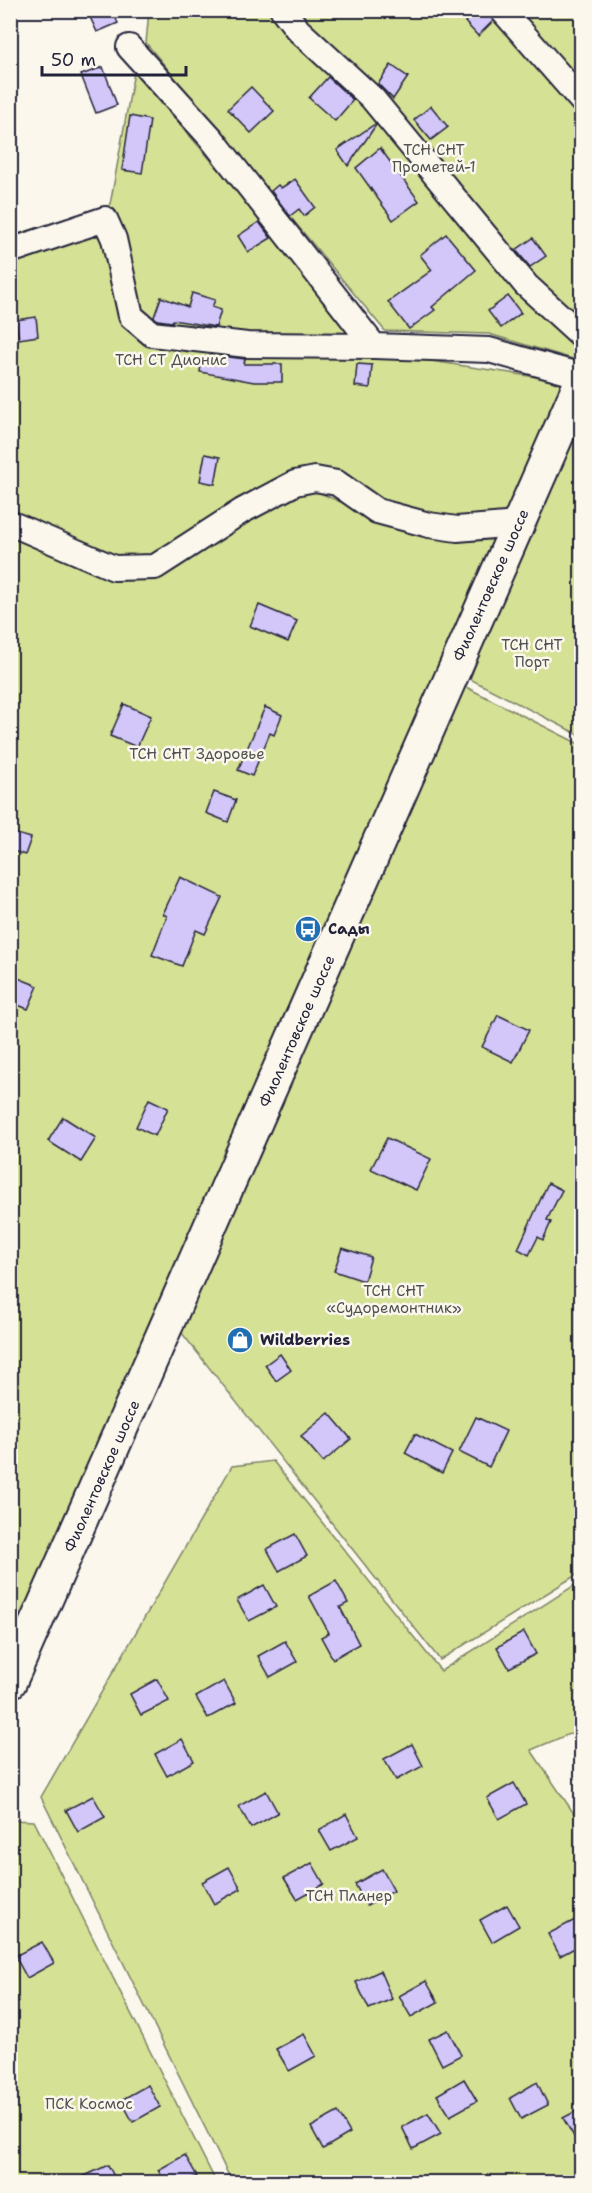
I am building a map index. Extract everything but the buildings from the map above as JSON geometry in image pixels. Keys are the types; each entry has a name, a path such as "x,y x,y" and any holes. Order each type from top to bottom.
{"main road":[{"name":"Фиолентовское шоссе","path":"10,1683 582,377"}],"street":[{"path":"283,10 298,30 372,98 526,285 582,336"},
{"path":"502,10 582,101"},
{"path":"129,47 212,139 374,346"},
{"path":"10,251 105,219 114,239 131,316 152,334 247,345 489,350 582,377"},
{"path":"10,523 114,568 155,567 242,511 295,483 315,479 337,483 377,511 429,525 457,529 518,524"}],"green space":[{"name":"ТСН СНТ Прометей-1","path":"149,11 581,11 582,346 576,360 489,334 385,331 146,43"},
{"name":"ТСН СНТ Здоровье","path":"134,72 379,353 569,382 507,519 438,525 303,470 150,559 114,560 49,553 129,578 163,570 265,508 313,490 371,515 427,534 507,527 335,900 11,1664 11,236 110,205"},
{"name":"ТСН СНТ Порт","path":"581,421 581,736 470,679 486,636"},
{"name":"ТСН СНТ «Судоремонтник»","path":"462,685 581,745 581,1572 440,1660 177,1327"},
{"name":"ТСН Планер","path":"273,1461 441,1671 581,1581 581,1729 531,1750 581,1824 581,2182 232,2182 41,1797 232,1466"},
{"name":"ПСК Космос","path":"11,1820 34,1821 216,2182 11,2182"}],"place":[{"name":"Сады","path":"308,929"},
{"name":"Wildberries","path":"240,1340"}],"park label":[{"name":"ТСН СТ Дионис","path":"171,360"}]}
